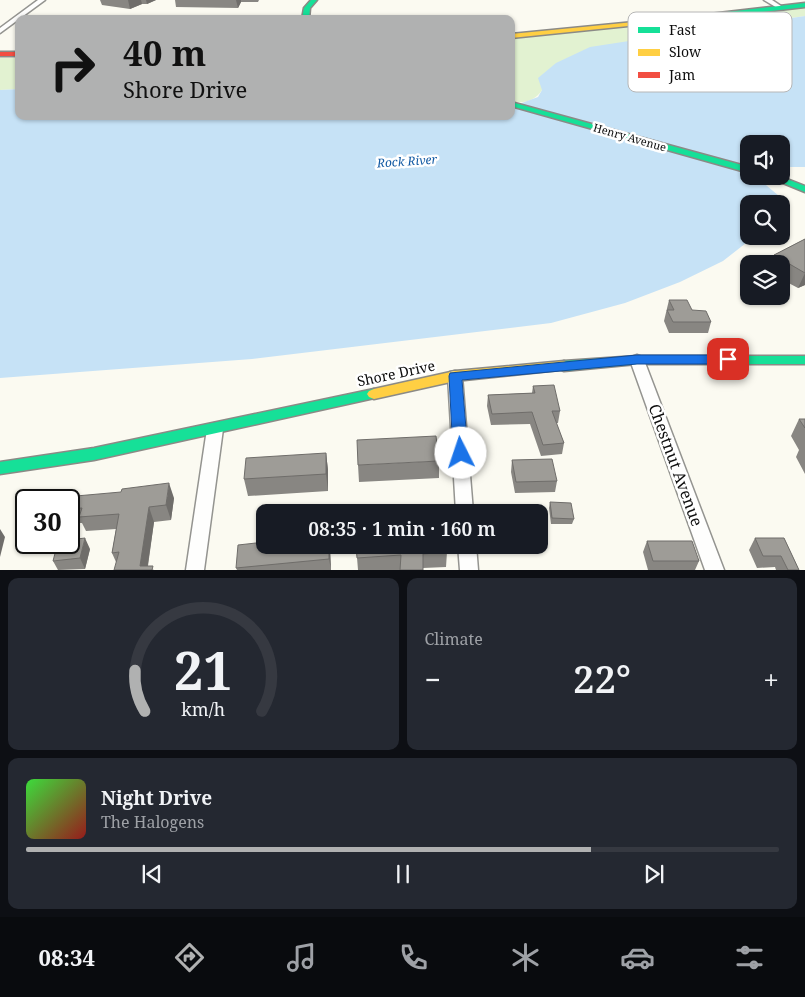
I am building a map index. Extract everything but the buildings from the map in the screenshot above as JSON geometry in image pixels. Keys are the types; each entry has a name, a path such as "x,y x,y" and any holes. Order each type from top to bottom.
{"main road":[{"path":"308,15 307,8 313,0"},
{"path":"704,12 805,1"},
{"path":"728,12 780,3 805,5"},
{"path":"515,31 628,21"},
{"path":"515,36 628,25"},
{"path":"0,54 15,54"},
{"name":"Henry Avenue","path":"515,105 740,168"},
{"path":"790,180 805,183"},
{"path":"790,183 805,189"},
{"name":"Shore Drive","path":"0,468 94,454 455,376 637,360 805,360"}],"street":[{"path":"22,15 42,0"},
{"path":"0,31 15,20"},
{"name":"Chestnut Avenue","path":"637,360 715,570"},
{"path":"455,376 464,504"},
{"path":"195,570 216,428"},
{"path":"468,554 469,570"}],"green space":[{"path":"805,7 805,16 792,18 792,12 756,12"},
{"path":"628,25 628,42 542,90 536,97 524,102 515,101 515,37"},
{"path":"0,58 15,58 15,89 0,90"}],"water":[{"name":"Rock River","path":"805,16 805,167 790,167 790,135 740,135 740,185 766,185 778,195 740,195 740,245 743,245 723,261 680,282 625,303 551,323 252,359 0,378 0,90 15,89 15,120 515,120 515,106 538,97 542,90 538,78 556,63 590,47 628,41 628,92 792,92 792,18"}],"traffic: fast":[{"path":"306,15 307,8 314,0"},
{"path":"744,12 805,5"},
{"path":"515,105 740,168"},
{"path":"790,183 805,189"},
{"path":"564,366 637,360 805,360"},
{"path":"0,468 94,454 374,394"}],"traffic: slow":[{"path":"515,36 628,25"},
{"path":"374,394 455,376 564,366"}],"traffic: jam":[{"path":"0,54 15,54"}],"route":[{"path":"461,453 455,376 637,360 728,359"}]}
